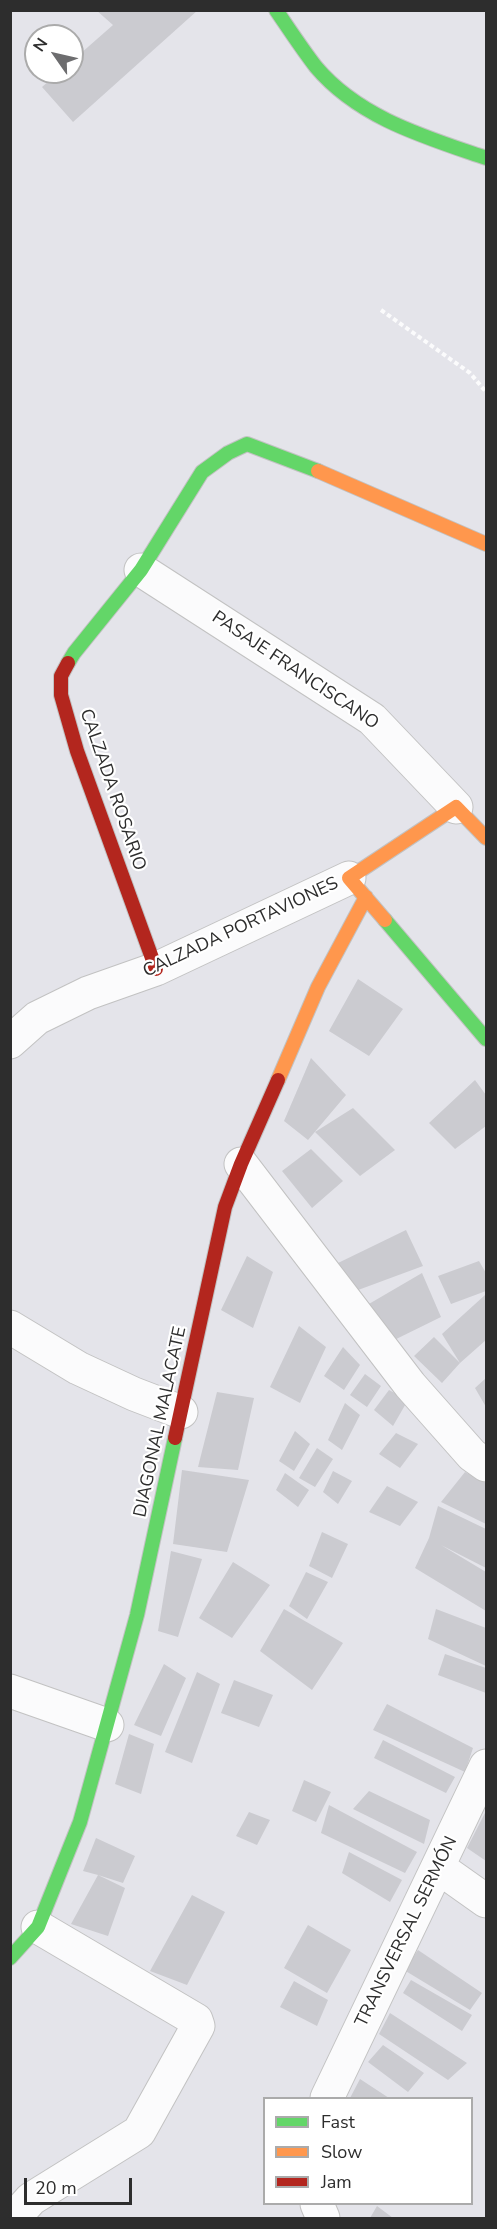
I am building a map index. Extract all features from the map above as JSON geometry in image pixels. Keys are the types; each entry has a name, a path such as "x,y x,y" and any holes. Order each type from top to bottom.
{"street":[{"path":"276,10 317,68 359,106 414,134 483,158"},
{"name":"CALZADA ROSARIO","path":"156,969 77,751 62,695 61,676 74,653 141,570 202,472 228,453 247,444 321,472 486,544"},
{"name":"PASAJE FRANCISCANO","path":"141,570 372,719 486,838"},
{"name":"DIAGONAL MALACATE","path":"10,1959 38,1927 80,1822 137,1615 225,1207 241,1164 318,987 358,888 456,807"},
{"name":"CALZADA PORTAVIONES","path":"10,1042 37,1018 88,993 156,969 358,888 486,1039"},
{"path":"241,1164 410,1385 472,1455 486,1465"},
{"path":"10,1327 78,1368 134,1394 181,1412"},
{"path":"10,1691 107,1725"},
{"name":"TRANSVERSAL SERMÓN","path":"327,2097 486,1766"},
{"path":"438,1867 486,1901"},
{"path":"14,2218 31,2199 139,2132 198,2026 196,2020 38,1927"}],"path":[{"path":"381,310 470,373 486,392"}],"building":[{"path":"96,10 198,10 73,122 42,87 45,84 84,84 84,50 113,25"},
{"path":"358,979 403,1009 369,1056 329,1031"},
{"path":"311,1058 346,1095 308,1140 284,1121"},
{"path":"475,1080 486,1095 486,1126 455,1149 429,1123"},
{"path":"353,1108 395,1150 360,1176 315,1132"},
{"path":"311,1149 343,1181 312,1208 282,1171"},
{"path":"406,1230 423,1266 350,1293 338,1263"},
{"path":"247,1256 273,1272 253,1328 221,1310"},
{"path":"479,1261 486,1273 486,1291 451,1304 438,1276"},
{"path":"422,1273 441,1317 382,1346 362,1308"},
{"path":"485,1295 486,1340 460,1363 442,1334"},
{"path":"299,1326 326,1347 300,1403 270,1387"},
{"path":"434,1337 460,1363 442,1383 414,1356"},
{"path":"343,1347 360,1365 344,1390 324,1376"},
{"path":"365,1374 381,1386 367,1407 350,1395"},
{"path":"486,1378 486,1407 475,1388"},
{"path":"389,1390 408,1400 393,1426 374,1410"},
{"path":"217,1392 254,1398 238,1470 198,1467"},
{"path":"345,1403 360,1415 342,1450 328,1440"},
{"path":"295,1431 310,1444 294,1471 279,1461"},
{"path":"396,1433 418,1444 400,1468 379,1454"},
{"path":"317,1448 333,1459 315,1487 299,1478"},
{"path":"182,1470 249,1480 227,1552 173,1544"},
{"path":"333,1471 352,1481 338,1504 323,1492"},
{"path":"465,1472 486,1483 486,1524 441,1502"},
{"path":"285,1473 309,1490 298,1507 276,1490"},
{"path":"387,1486 418,1502 400,1526 369,1512"},
{"path":"438,1506 486,1529 486,1568 441,1545 486,1572 486,1611 415,1568 429,1538"},
{"path":"322,1532 348,1544 332,1578 309,1566"},
{"path":"171,1551 202,1559 178,1637 158,1631"},
{"path":"233,1562 270,1585 232,1638 199,1618"},
{"path":"306,1572 328,1582 307,1619 289,1606"},
{"path":"284,1609 343,1643 312,1690 260,1651"},
{"path":"436,1609 486,1628 486,1666 428,1639"},
{"path":"445,1654 486,1668 486,1693 438,1675"},
{"path":"164,1664 186,1678 161,1736 134,1725"},
{"path":"197,1672 220,1684 192,1763 165,1752"},
{"path":"234,1680 273,1695 259,1727 221,1713"},
{"path":"387,1704 473,1748 465,1772 373,1730"},
{"path":"129,1734 154,1744 141,1794 115,1784"},
{"path":"383,1740 455,1777 446,1793 374,1758"},
{"path":"304,1780 331,1792 316,1822 292,1811"},
{"path":"369,1791 430,1820 424,1844 353,1809"},
{"path":"329,1805 417,1852 405,1873 321,1833"},
{"path":"486,1811 486,1861 467,1848"},
{"path":"249,1812 270,1820 257,1845 236,1836"},
{"path":"96,1838 135,1856 123,1883 83,1871"},
{"path":"349,1852 402,1880 390,1902 342,1873"},
{"path":"98,1875 125,1888 108,1936 71,1924"},
{"path":"192,1895 225,1912 187,1985 150,1971"},
{"path":"308,1925 351,1950 327,1993 284,1968"},
{"path":"418,1950 482,1993 470,2010 404,1970"},
{"path":"411,1980 472,2015 462,2031 403,1993"},
{"path":"294,1981 328,2000 317,2026 280,2007"},
{"path":"390,2013 467,2063 448,2080 379,2034"},
{"path":"383,2045 424,2073 408,2092 368,2062"},
{"path":"360,2079 387,2097 351,2097"},
{"path":"377,2206 393,2218 370,2218"}],"traffic: fast":[{"path":"276,10 316,67 352,100 394,124 486,158"},
{"path":"68,663 141,570 202,472 228,453 247,444 318,471"},
{"path":"385,920 486,1039"},
{"path":"10,1958 38,1927 80,1822 137,1615 175,1438"}],"traffic: slow":[{"path":"318,471 486,544"},
{"path":"385,920 349,878 456,807 486,838"},
{"path":"278,1080 318,987 366,897"}],"traffic: jam":[{"path":"68,663 61,676 61,695 77,751 156,969"},
{"path":"175,1438 225,1207 278,1080"}]}
